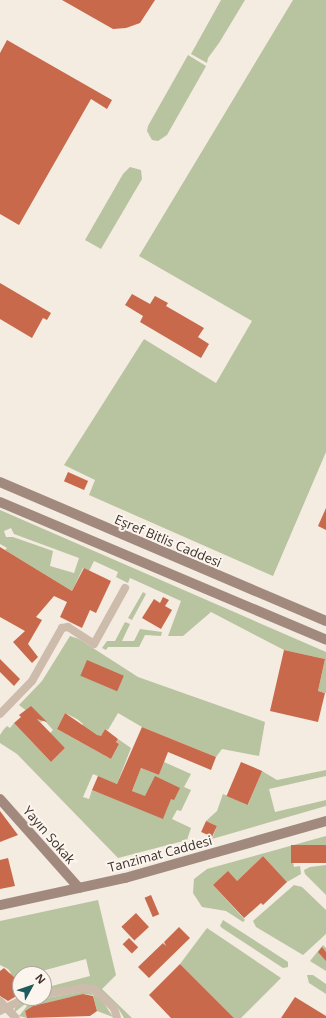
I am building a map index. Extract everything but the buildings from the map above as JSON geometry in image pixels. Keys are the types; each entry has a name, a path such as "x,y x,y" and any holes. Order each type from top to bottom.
{"main road":[{"name":"Eşref Bitlis Caddesi","path":"0,482 326,622"},
{"path":"0,502 326,640"},
{"name":"Yayın Sokak","path":"1,802 79,888"},
{"name":"Tanzimat Caddesi","path":"0,906 159,868 326,821"}],"street":[{"path":"0,714 32,681 62,628 68,627 94,644 124,588"},
{"path":"52,993 81,988 94,989 114,1008 117,1018"},
{"path":"2,1006 12,1003"},
{"path":"2,1006 16,1018"}],"green space":[{"path":"221,0 245,0 219,43 208,58 207,63 191,54"},
{"path":"293,0 326,0 326,452 273,576 89,495 95,480 64,465 144,339 216,383 252,321 139,256"},
{"path":"188,55 206,66 167,135 158,141 152,140 147,131 148,126"},
{"path":"130,167 141,170 142,179 101,249 85,240 123,174"},
{"path":"0,510 326,652 326,693 318,691 325,659 284,650 211,612 183,636 168,636 181,601 130,578 128,583 116,577 118,572 94,561 89,571 83,568 72,591 5,550 7,548 0,544","holes":["11,528 14,534 79,558 74,573 50,566 53,551 13,537 6,537 4,531"]},
{"path":"143,592 146,594 132,620 128,618"},
{"path":"125,622 130,624 122,641 134,641 140,629 162,632 161,636 145,635 139,647 108,647 106,650 102,648 107,641 115,641"},
{"path":"70,636 79,639 138,677 265,722 259,756 222,749 216,757 142,727 118,713 108,730 105,729 101,736 96,736 82,727 83,724 77,719 65,713 57,729 111,759 119,744 116,742 118,739 131,748 117,784 93,774 83,797 89,799 92,790 163,818 168,806 132,791 141,768 159,775 164,762 191,774 184,787 191,790 181,811 177,810 172,819 191,828 187,840 118,858 17,754 0,743 0,735 4,729 7,726 10,728 14,723 51,762 65,748 50,733 53,730 44,720 41,722 19,705 42,681"},
{"path":"326,770 326,776 269,789 275,812 326,800 326,806 212,839 217,826 206,821 217,811 223,794 248,805 262,771 277,780"},
{"path":"326,836 326,845 291,849 294,867 300,866 301,874 287,882 263,856 237,881 213,885 245,920 243,922 226,911 202,907 193,893 194,879 207,869"},
{"path":"326,865 326,895 305,874 304,870 310,867"},
{"path":"294,885 302,887 326,910 326,934 303,955 256,927 253,921"},
{"path":"98,900 116,975 102,989 132,1018 124,1018 117,1006 85,985 52,990 52,986 90,976 86,959 52,968 52,966 12,966 12,977 9,975 11,973 8,969 0,965 0,921"},
{"path":"223,920 288,962 288,967 283,968 222,928 220,926"},
{"path":"207,928 281,978 241,1018 234,1018 180,964"},
{"path":"323,945 326,948 326,971 310,961"},
{"path":"307,975 313,975 326,984 326,994 309,983"},
{"path":"87,991 92,993 103,1002 113,1017 97,1011 93,995 84,994 80,995 80,998 71,1000 70,997 52,1002 52,997"},
{"path":"16,1006 22,1006 15,1012 14,1010"},
{"path":"27,1006 33,1006 25,1011 27,1018 19,1016"}]}
